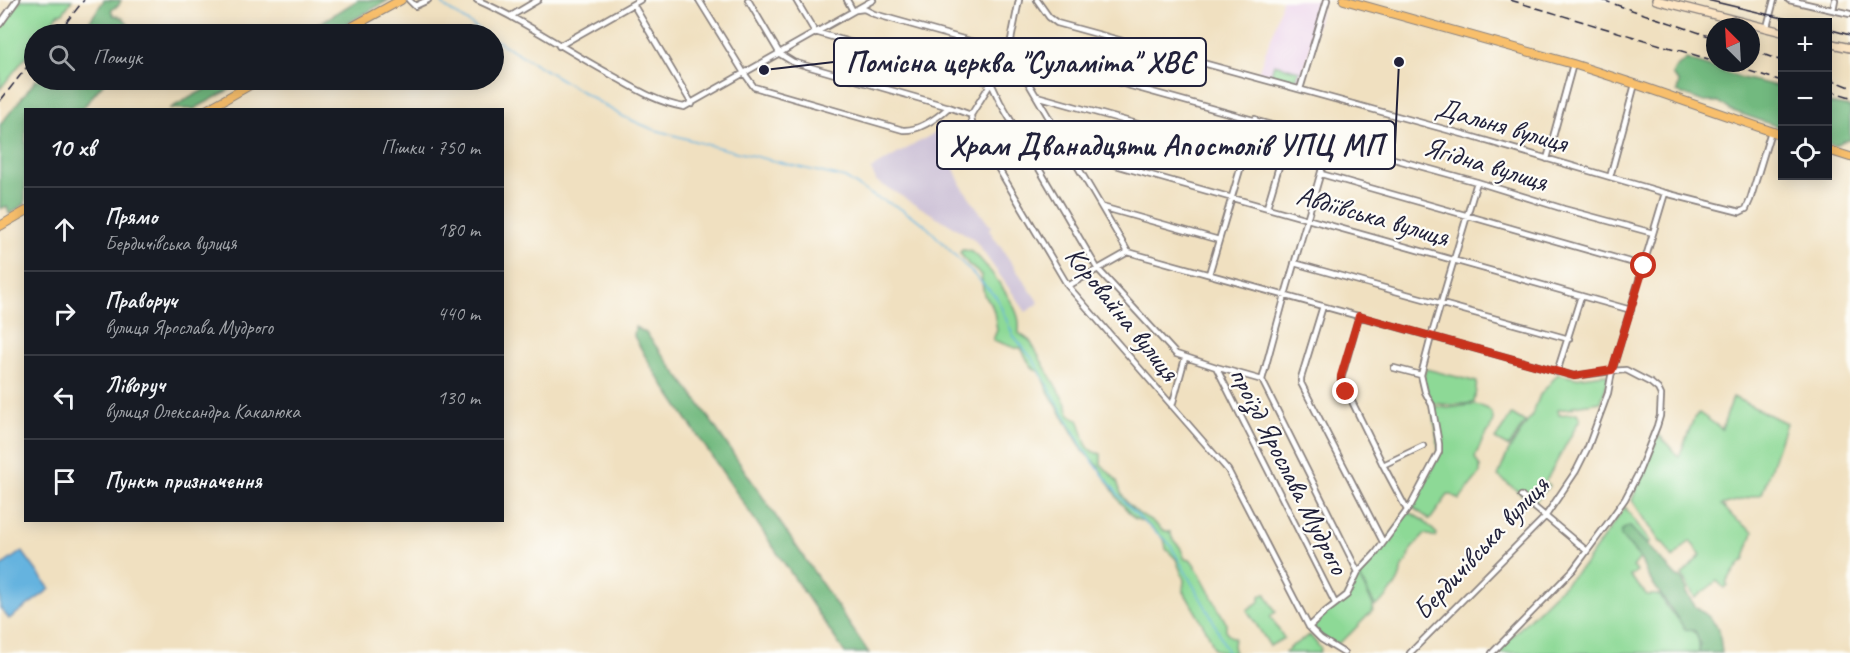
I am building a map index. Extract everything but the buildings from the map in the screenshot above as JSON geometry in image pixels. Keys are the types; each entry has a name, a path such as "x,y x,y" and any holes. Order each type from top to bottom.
{"main road":[{"path":"357,24 401,0"},
{"path":"1344,0 1573,64 1778,134"},
{"path":"1656,0 1778,31"},
{"path":"1832,44 1850,48"},
{"path":"210,108 241,90"},
{"path":"1832,152 1850,157"},
{"path":"0,226 24,213"}],"street":[{"path":"1,21 17,0"},
{"path":"409,0 415,6 429,0"},
{"path":"477,0 511,16 655,100 684,107 873,0"},
{"path":"511,16 538,0"},
{"path":"559,46 640,0"},
{"path":"699,0 751,85 759,89 903,130 915,129 940,115 949,107"},
{"path":"748,0 780,54 793,63 971,115 1009,50 1019,0"},
{"path":"796,0 815,32 991,83"},
{"path":"847,0 855,10"},
{"name":"Дальня вулиця","path":"1037,0 1049,17 1057,23 1740,212 1750,201 1771,131"},
{"path":"1300,89 1327,0"},
{"path":"1767,27 1774,0"},
{"path":"1790,0 1850,14"},
{"path":"1833,10 1835,0"},
{"path":"633,4 692,104"},
{"name":"Ягідна вулиця","path":"855,10 864,9 874,14 1255,119 1653,234"},
{"path":"1009,50 1128,252"},
{"path":"1547,159 1573,64"},
{"name":"проїзд Ярослава Мудрого","path":"991,83 1098,268 1176,354 1216,367 1335,603"},
{"path":"1610,177 1635,84"},
{"path":"1037,96 1245,154"},
{"name":"Коровайна вулиця","path":"971,115 972,124 1068,286 1227,470 1309,627 1322,639 1344,653"},
{"path":"1209,274 1255,119"},
{"path":"1267,207 1290,129"},
{"path":"1330,141 1262,380 1358,572"},
{"name":"Авдіївська вулиця","path":"1069,152 1631,310"},
{"path":"1321,174 1644,266"},
{"path":"1309,627 1347,595 1358,572 1372,559 1407,510 1439,452 1431,405 1421,375 1477,182"},
{"name":"Бердичівська вулиця","path":"1410,653 1545,517 1576,471 1588,447 1608,393 1612,370 1665,193"},
{"path":"1102,207 1219,240"},
{"path":"1068,286 1128,252 1557,372 1574,376 1626,370 1654,385 1661,396 1660,416 1651,443 1625,499 1573,570 1492,653"},
{"path":"1294,263 1569,339"},
{"path":"1557,372 1581,296"},
{"path":"1323,306 1301,383 1383,542"},
{"path":"1359,316 1341,379 1407,510"},
{"path":"1172,405 1185,358"},
{"path":"1216,367 1262,380"},
{"path":"1394,368 1421,375"},
{"path":"1383,465 1423,446"},
{"path":"1521,496 1587,551"}],"shaded area":[{"path":"1282,0 1324,0 1300,84 1258,72 1274,30"},
{"path":"938,131 961,185 991,226 989,230 1039,303 1026,312 974,239 876,181 871,169"}],"green space":[{"path":"21,0 72,0 63,13 58,14 50,24 24,24 24,59 0,89 0,27"},
{"path":"104,0 121,0 119,5 111,10 114,16 121,18 127,24 88,24"},
{"path":"358,0 389,0 346,24 318,24"},
{"path":"1686,59 1706,66 1706,72 1724,72 1778,86 1778,127 1730,110 1719,102 1704,102 1677,92 1679,82 1672,75"},
{"path":"1274,64 1299,71 1295,82 1271,74"},
{"path":"28,90 98,90 83,108 24,108 24,205 9,214 7,206 0,209 0,125"},
{"path":"204,90 229,90 196,108 171,108"},
{"path":"1832,104 1850,107 1850,140 1832,145"},
{"path":"962,250 976,255 1005,291 1018,317 1019,333 1030,341 1069,413 1078,420 1087,446 1090,450 1101,454 1101,464 1117,481 1127,503 1162,530 1170,532 1185,559 1191,560 1194,564 1226,623 1227,632 1234,638 1235,653 1223,653 1214,649 1209,635 1183,590 1184,580 1176,559 1166,549 1165,542 1160,535 1144,522 1134,518 1120,502 1098,466 1084,452 1048,391 1040,372 1030,365 1021,348 993,340 997,330 991,303 984,295 981,275 969,265 960,253"},
{"path":"635,327 646,333 696,399 869,653 845,653 652,368 634,336"},
{"path":"1426,369 1477,382 1474,403 1451,405 1432,403 1424,382"},
{"path":"1558,374 1575,378 1604,374 1608,376 1608,380 1601,402 1558,410 1559,415 1577,413 1580,419 1545,483 1550,486 1533,503 1498,476 1508,452 1533,413 1540,395"},
{"path":"1733,397 1786,423 1762,494 1722,505 1734,518 1753,532 1744,561 1726,582 1728,585 1724,588 1717,581 1695,598 1682,575 1701,555 1690,541 1673,558 1632,500 1659,435 1679,457 1694,418 1699,413 1722,429"},
{"path":"1469,405 1488,409 1493,417 1475,458 1480,467 1480,473 1459,500 1448,495 1430,520 1412,506 1439,455 1433,406 1448,408"},
{"path":"1512,414 1525,422 1509,447 1495,439"},
{"path":"1625,507 1650,542 1647,545 1629,526 1621,536 1640,558 1633,567 1637,571 1630,576 1647,595 1660,595 1672,613 1693,630 1698,639 1699,653 1495,653 1585,564"},
{"path":"1408,511 1424,521 1437,534 1436,537 1425,534 1414,546 1401,569 1396,585 1375,606 1359,575"},
{"path":"1629,526 1677,577 1681,578 1687,589 1686,593 1695,606 1719,629 1722,653 1699,653 1700,644 1695,631 1685,629 1647,575 1640,558 1621,536 1622,530"},
{"path":"1358,575 1373,605 1373,610 1336,645 1321,636 1314,626 1325,613 1343,601"},
{"path":"1265,593 1276,612 1270,616 1284,638 1270,646 1247,610 1260,601 1260,596"},
{"path":"1310,635 1321,649 1319,653 1285,653 1290,647"}],"water":[{"path":"22,551 50,589 9,619 0,608 0,567"}],"waterway":[{"path":"440,0 445,7 471,24"},
{"path":"504,45 622,116 652,129 845,178 923,223 997,298 1013,335 1034,361 1084,450 1124,502 1169,543 1213,620 1228,653"}],"tram line":[{"path":"1707,0 1783,18"},
{"path":"1832,30 1850,35"}],"railway":[{"path":"65,24 84,0"},
{"path":"1510,0 1706,58"},
{"path":"1602,0 1706,35"},
{"path":"1760,53 1778,60"},
{"path":"0,101 24,71"},
{"path":"1752,72 1778,80"},
{"path":"1832,80 1850,87"},
{"path":"1832,91 1850,97"}],"place":[{"name":"Храм Дванадцяти Апостолів УПЦ МП","path":"1399,62"},
{"name":"Помісна церква \"Суламіта\" ХВЄ","path":"764,70"}],"route":[{"path":"1346,392 1341,383 1341,376 1359,316 1574,376 1612,370 1644,266"}]}
